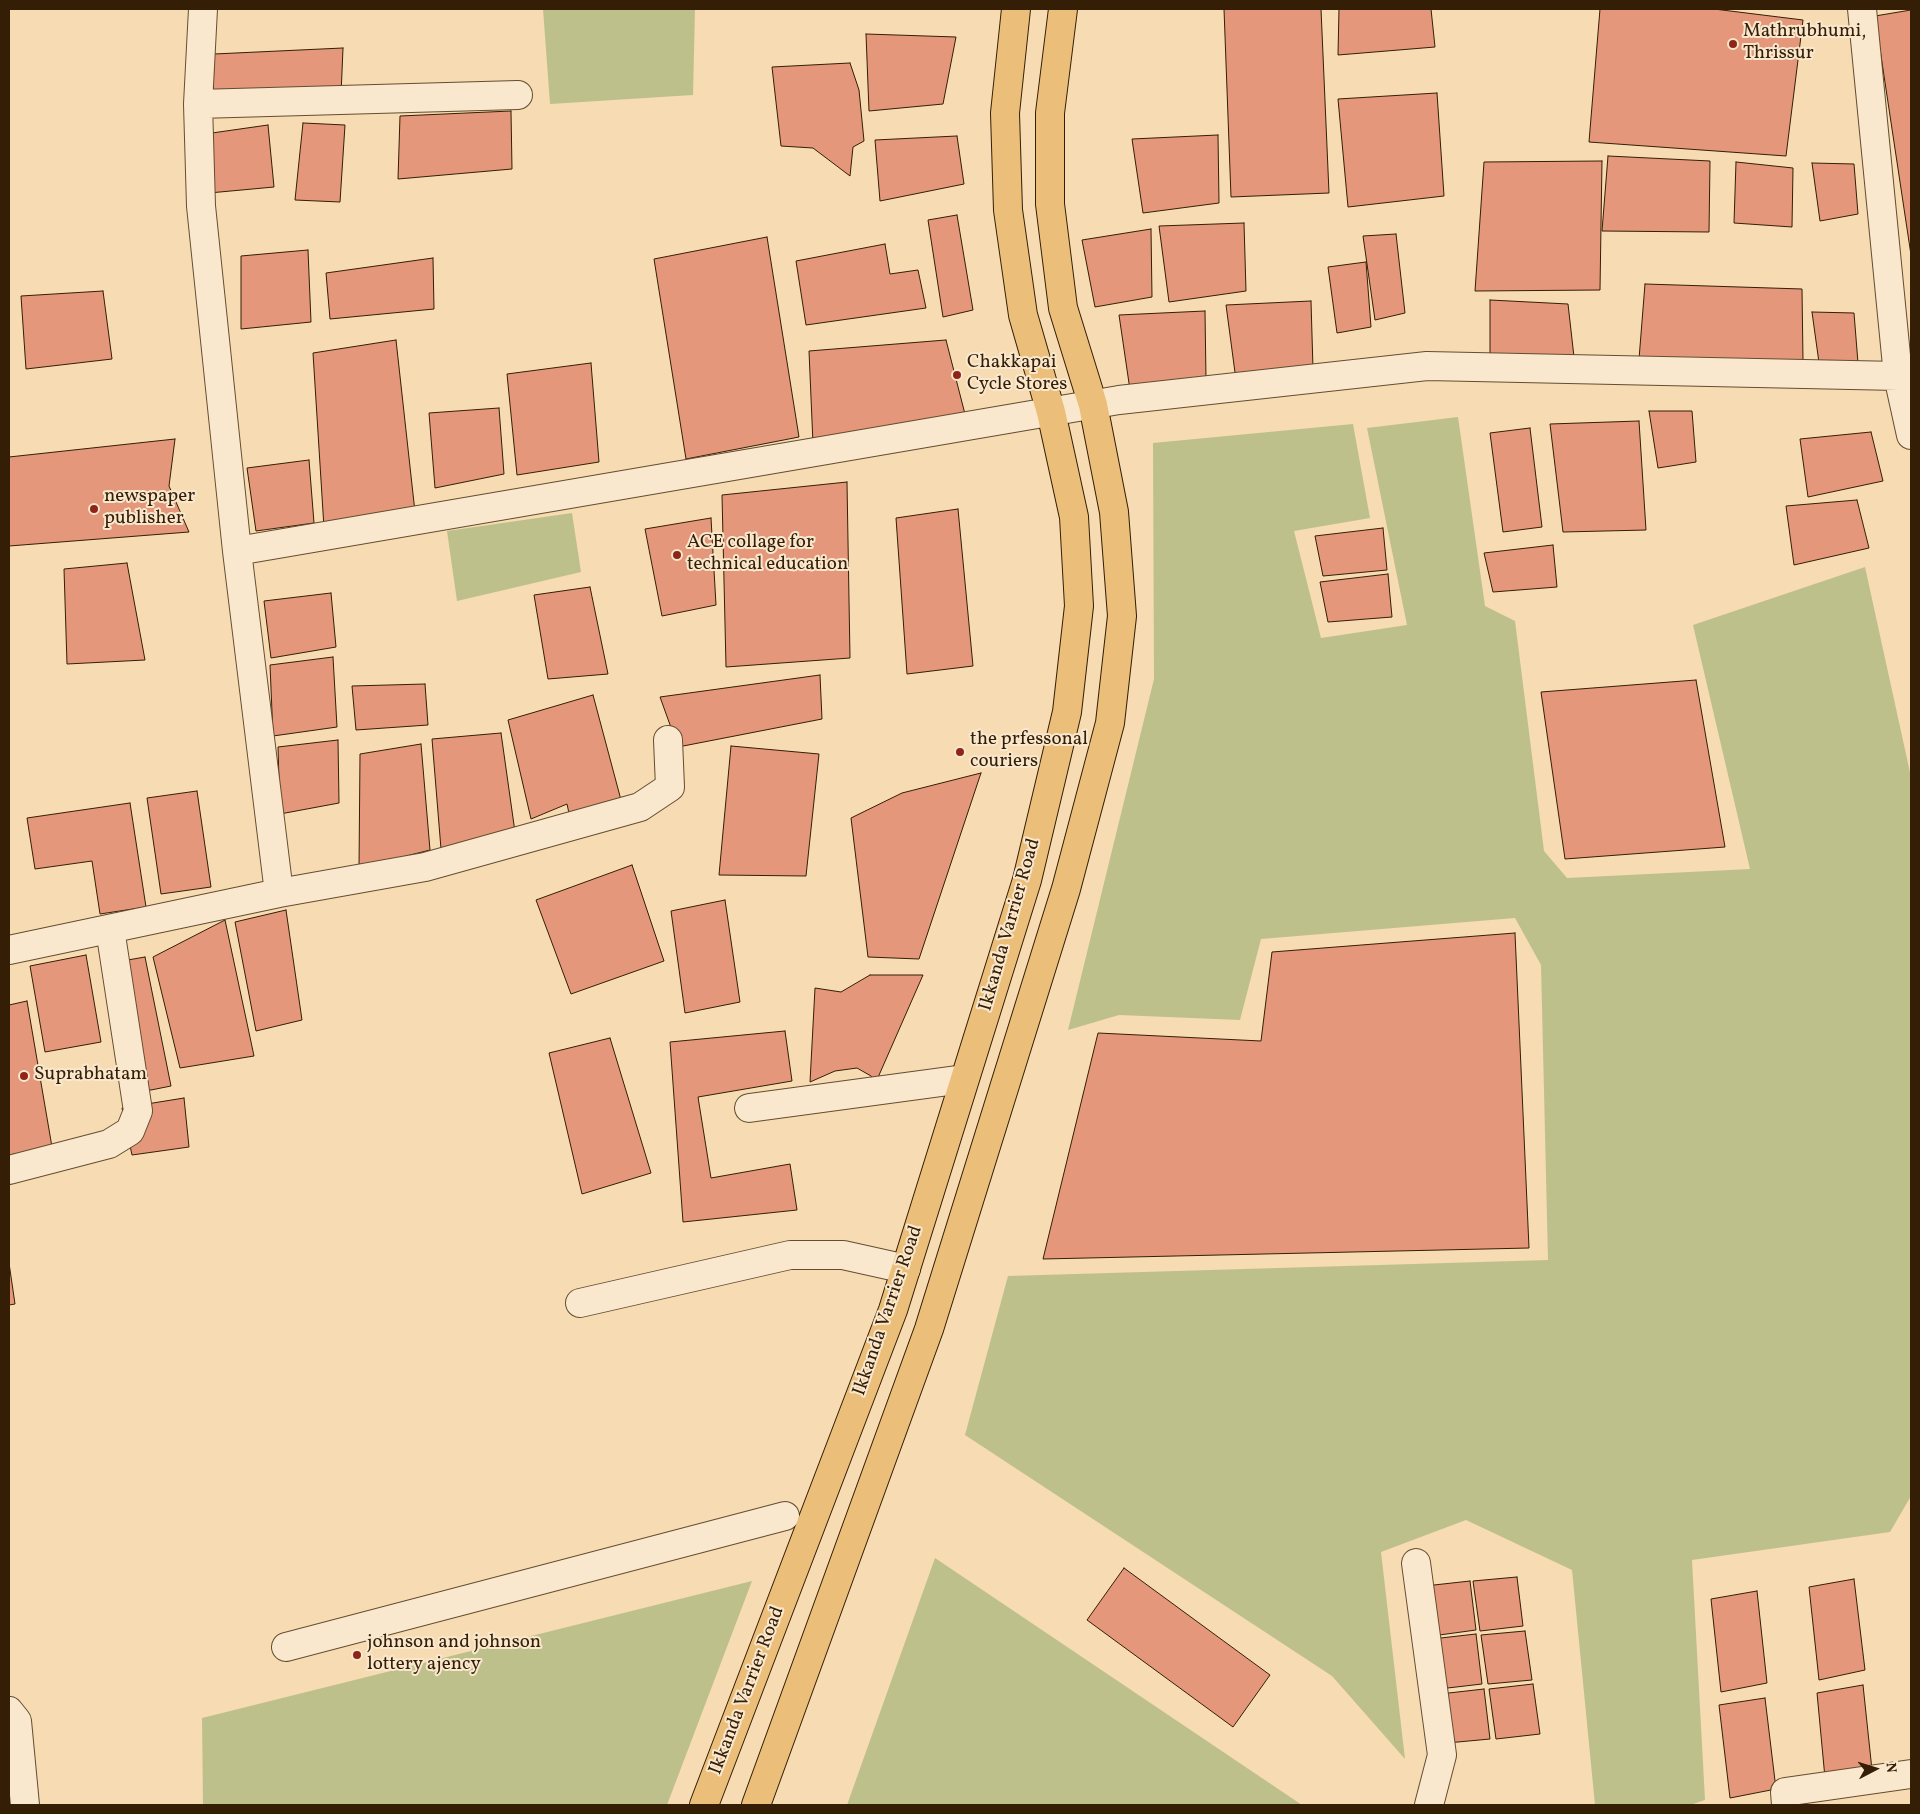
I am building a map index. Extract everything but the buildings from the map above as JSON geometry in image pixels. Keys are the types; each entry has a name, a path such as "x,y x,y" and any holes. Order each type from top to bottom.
{"main road":[{"name":"Ikkanda Varrier Road","path":"704,1805 889,1319 906,1269 1027,880 1067,712 1079,606 1074,517 1051,412 1023,315 1008,210 1005,112 1016,9"},
{"path":"756,1805 929,1329 1066,889 1110,723 1122,616 1114,512 1092,405 1063,308 1050,204 1050,113 1063,9"}],"street":[{"path":"203,9 198,104 201,206 237,550 278,893"},
{"path":"1862,9 1898,376 1911,435"},
{"path":"198,104 518,96"},
{"path":"237,550 1119,400 1427,366 1898,376"},
{"path":"9,950 278,893 425,867 640,807 670,787 668,740"},
{"path":"9,1170 109,1144 130,1131 138,1111 110,929"},
{"path":"749,1108 964,1079"},
{"path":"580,1303 790,1255 843,1255 906,1269"},
{"path":"286,1646 785,1516"},
{"path":"1416,1564 1442,1755 1429,1805"},
{"path":"9,1711 17,1721 25,1805"},
{"path":"1786,1805 1785,1792 1911,1774"}],"green space":[{"path":"543,9 695,9 693,95 550,104"},
{"path":"1458,417 1485,606 1515,621 1544,851 1567,878 1750,869 1693,625 1865,567 1911,777 1911,1496 1890,1532 1692,1560 1705,1800 1690,1805 1595,1805 1572,1570 1466,1520 1381,1552 1405,1759 1332,1676 965,1435 1008,1276 1548,1260 1541,965 1515,918 1261,939 1240,1020 1119,1015 1068,1030 1154,679 1153,443 1353,424 1370,518 1294,531 1321,638 1407,625 1367,428"},
{"path":"572,513 581,572 457,601 447,531"},
{"path":"935,1558 1302,1805 847,1805"},
{"path":"752,1581 667,1805 203,1805 202,1718"}],"place":[{"name":"Mathrubhumi, Thrissur","path":"1733,44"},
{"name":"Chakkapai Cycle Stores","path":"957,375"},
{"name":"newspaper publisher","path":"94,509"},
{"name":"ACE collage for technical education","path":"677,555"},
{"name":"the prfessonal couriers","path":"960,752"},
{"name":"Suprabhatam","path":"24,1076"},
{"name":"johnson and johnson lottery ajency","path":"357,1655"}]}
